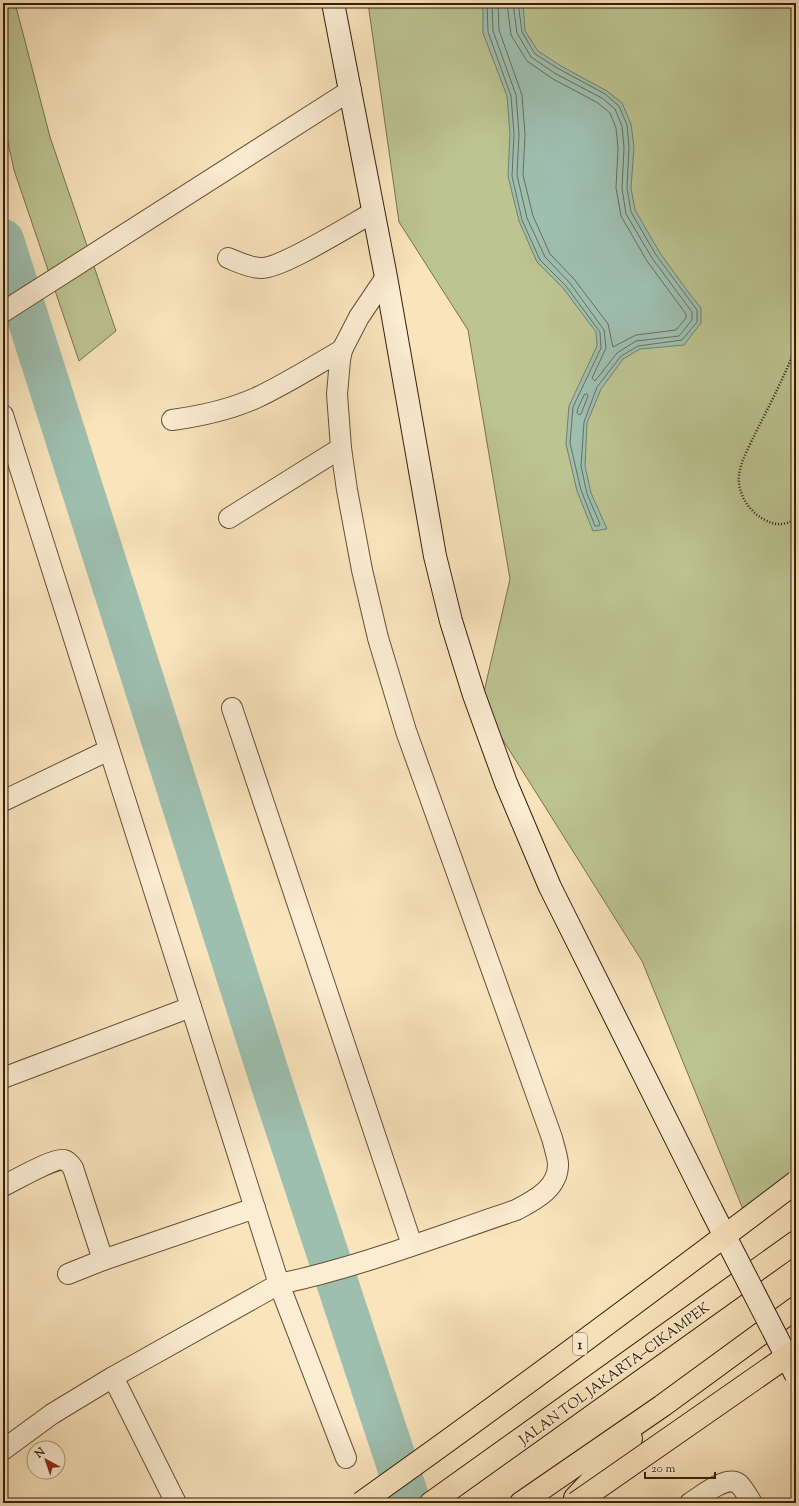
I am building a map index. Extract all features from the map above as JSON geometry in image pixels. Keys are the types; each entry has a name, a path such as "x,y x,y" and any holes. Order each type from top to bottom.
{"highway":[{"name":"1","path":"361,1503 453,1438 796,1182"},
{"name":"JALAN TOL JAKARTA–CIKAMPEK","path":"431,1503 796,1242"},
{"path":"521,1503 662,1406 796,1308"},
{"path":"576,1503 796,1350"},
{"path":"568,1503 662,1406"}],"main road":[{"path":"333,3 386,277 435,556 451,621 474,695 506,783 550,887 616,1022 796,1375"}],"street":[{"path":"3,312 351,90"},
{"path":"228,258 254,267 267,268 289,259 374,212"},
{"path":"3,1450 52,1414 113,1377 279,1284 376,1258 516,1210 531,1202 555,1181 558,1164 552,1138 432,808 390,682 362,570 347,490 341,448 337,394 340,360 342,350 359,317 386,277"},
{"path":"172,420 197,417 217,412 255,398 342,350"},
{"path":"3,415 7,443 109,750 279,1284 346,1458"},
{"path":"230,518 341,448"},
{"path":"232,708 412,1245"},
{"path":"3,801 109,750"},
{"path":"3,1078 191,1007"},
{"path":"3,1186 51,1162 60,1159 68,1162 73,1168 104,1260"},
{"path":"68,1274 104,1260 255,1208"},
{"path":"113,1377 176,1503"},
{"path":"690,1503 718,1485 732,1482 739,1484 752,1503"}],"path":[{"path":"796,346 787,369 744,457 739,474 740,487 744,499 752,510 760,517 769,522 780,525 796,519"}],"green space":[{"path":"3,3 15,3 50,137 116,331 79,361 14,170 3,120"},
{"path":"368,3 796,3 796,1189 749,1224 642,961 481,705 510,579 468,330 399,222"}],"water":[{"path":"483,3 523,3 525,31 538,51 561,66 607,91 622,103 631,124 634,147 631,188 635,210 660,253 701,308 701,323 684,345 640,349 623,359 601,389 587,423 585,466 591,493 607,529 593,531 577,491 566,444 569,406 597,346 596,332 563,288 537,262 519,221 508,176 510,134 507,96 483,33"}],"waterway":[{"path":"3,240 271,1082 410,1503"}]}
